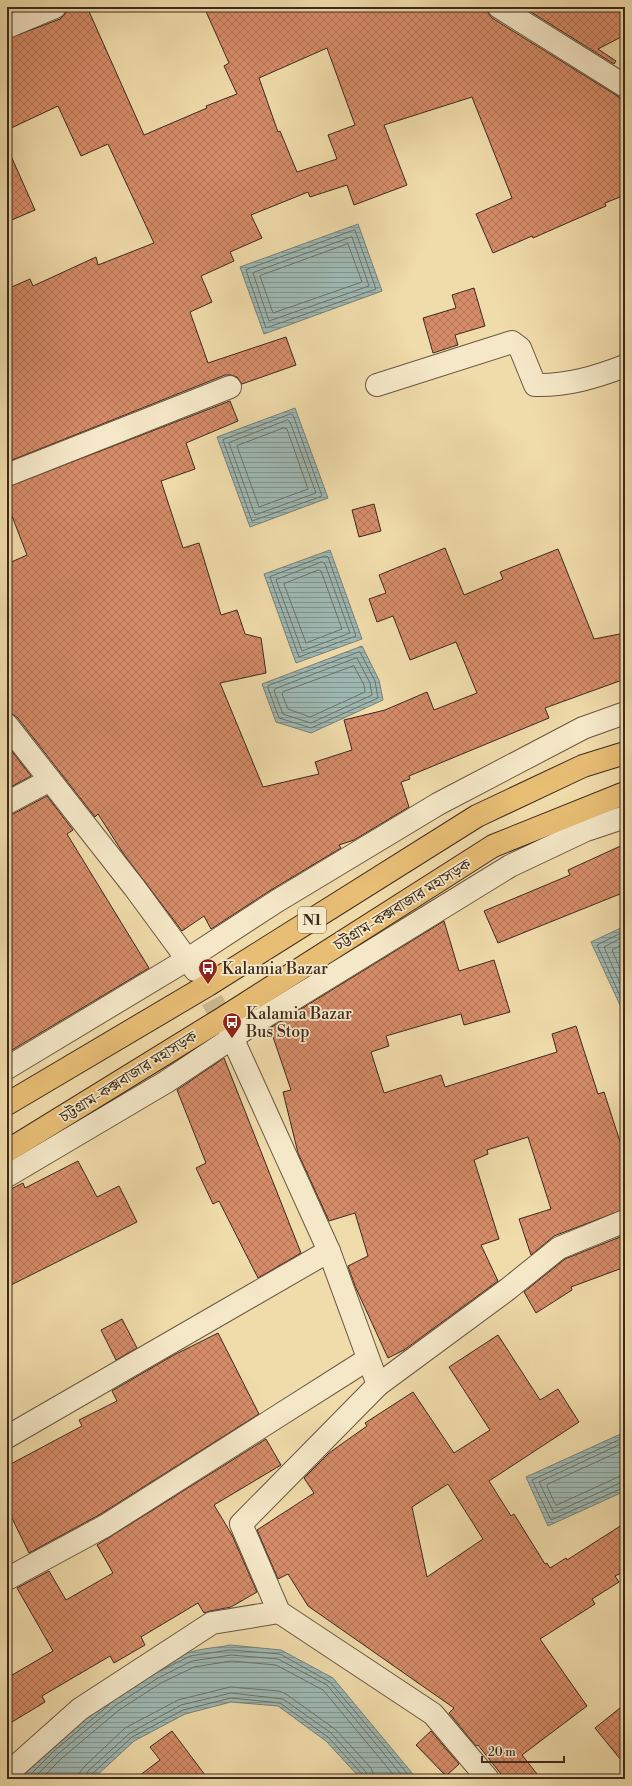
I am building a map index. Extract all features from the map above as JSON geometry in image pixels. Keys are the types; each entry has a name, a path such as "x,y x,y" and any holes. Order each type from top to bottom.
{"highway":[{"name":"N1","path":"7,1104 208,985 476,816 583,766 625,753"},
{"name":"চট্টগ্রাম-কক্সবাজার মহাসড়ক","path":"7,1151 223,1018 493,846 625,793"}],"street":[{"path":"7,27 55,7"},
{"path":"499,7 625,86"},
{"path":"377,385 512,342 520,348 535,385 550,386 572,382 595,377 625,366"},
{"path":"7,476 230,387"},
{"path":"7,1068 192,965 277,901 438,804 583,728 625,713"},
{"path":"7,725 192,965"},
{"path":"7,803 50,780"},
{"path":"7,1176 166,1082 231,1036 254,1024 510,866 586,830 625,817"},
{"path":"231,1036 328,1252 378,1385"},
{"path":"488,1779 433,1714 279,1612 241,1524 378,1385 508,1289 559,1248 625,1221"},
{"path":"7,1437 328,1252"},
{"path":"7,1579 105,1526 368,1359"},
{"path":"7,1774 80,1709 212,1623 279,1612"}],"water":[{"path":"358,224 382,291 264,334 240,267"},
{"path":"295,408 328,498 250,527 217,437"},
{"path":"330,550 362,639 296,663 264,574"},
{"path":"362,646 379,680 383,700 311,733 276,722 262,684"},
{"path":"625,926 625,1016 591,942"},
{"path":"625,1432 625,1491 548,1526 526,1477"},
{"path":"230,1645 281,1650 333,1678 417,1779 361,1779 326,1741 278,1706 231,1702 185,1714 134,1741 93,1779 20,1779 57,1743 98,1707 142,1676 165,1663 188,1653"}],"building":[{"path":"67,7 87,7 144,135 207,108 206,106 237,94 224,66 229,63 204,7 487,7 488,13 492,18 619,97 625,108 625,195 605,203 606,206 533,238 532,236 493,253 476,214 512,198 472,97 384,125 407,185 354,205 347,185 310,197 308,192 251,215 262,238 230,252 234,261 201,276 212,302 190,312 208,363 286,337 296,365 242,384 237,377 225,375 7,462 7,289 30,279 33,286 96,257 98,265 154,243 108,144 81,156 58,106 7,130 7,39 60,19 65,14","holes":["327,48 355,125 328,135 337,159 297,172 280,131 278,132 259,78"]},
{"path":"523,7 625,7 625,35 598,49 616,61 614,64"},
{"path":"7,147 35,210 7,222"},
{"path":"474,288 485,326 455,335 458,345 433,353 423,318 456,308 452,295"},
{"path":"230,401 238,421 186,443 195,469 161,481 183,548 199,543 221,615 237,610 245,634 261,638 266,673 220,683 263,787 319,774 315,762 352,750 344,720 385,710 427,692 434,710 477,693 456,642 410,660 393,616 377,622 369,599 386,593 379,575 445,548 464,595 503,579 500,572 558,549 594,639 625,633 625,679 545,708 549,718 409,776 410,779 401,782 409,807 354,840 339,845 341,848 271,890 211,929 204,916 182,931 123,853 98,814 95,817 17,717 7,713 7,564 27,555 7,503 7,487"},
{"path":"374,504 381,531 359,537 352,510"},
{"path":"7,745 31,776 7,789"},
{"path":"47,796 73,830 67,834 149,968 7,1053 7,815 13,814"},
{"path":"625,844 625,892 498,943 484,911 570,875 568,870"},
{"path":"444,921 459,971 494,960 510,1012 464,1025 461,1014 386,1036 389,1046 371,1052 384,1093 441,1075 445,1087 557,1052 552,1034 576,1026 598,1094 604,1092 625,1157 625,1209 554,1236 531,1255 519,1219 551,1209 528,1137 487,1150 488,1154 474,1160 499,1239 481,1245 498,1281 404,1350 388,1358 355,1286 348,1266 368,1256 355,1213 329,1221 298,1153 283,1092 291,1090 270,1028"},
{"path":"224,1058 301,1253 258,1278 219,1201 213,1204 196,1168 206,1163 177,1090"},
{"path":"78,1161 97,1197 119,1186 137,1222 7,1287 7,1191 23,1183 25,1188"},
{"path":"625,1235 625,1267 571,1287 572,1290 536,1313 524,1292 565,1259"},
{"path":"122,1319 137,1348 116,1360 101,1330"},
{"path":"218,1333 259,1414 99,1515 29,1553 7,1508 7,1466 82,1426 79,1420 117,1401 112,1391 172,1356"},
{"path":"498,1335 540,1400 558,1389 579,1422 489,1481 511,1516 514,1514 545,1564 547,1563 550,1568 566,1558 567,1560 625,1523 625,1571 615,1576 619,1582 592,1599 595,1604 540,1639 587,1706 522,1755 541,1779 505,1779 478,1745 476,1746 449,1713 454,1708 308,1606 288,1574 278,1579 257,1530 314,1493 304,1478 329,1453 367,1426 365,1423 413,1392 454,1453 490,1430 449,1367","holes":["448,1484 483,1539 427,1577 412,1507"]},
{"path":"266,1439 281,1465 214,1505 232,1535 257,1592 231,1607 204,1613 198,1603 141,1637 145,1645 114,1663 110,1656 42,1696 45,1702 7,1725 7,1678 53,1651 17,1588 49,1571 66,1600 113,1573 97,1545"},
{"path":"625,1704 625,1765 595,1728"},
{"path":"172,1731 208,1779 135,1779 160,1760 150,1747"},
{"path":"431,1731 459,1764 446,1776 416,1745"}],"tunnel":[{"path":"196,971 230,1033"}],"place":[{"name":"Kalamia Bazar","path":"208,985"},
{"name":"Kalamia Bazar Bus Stop","path":"232,1039"}]}
